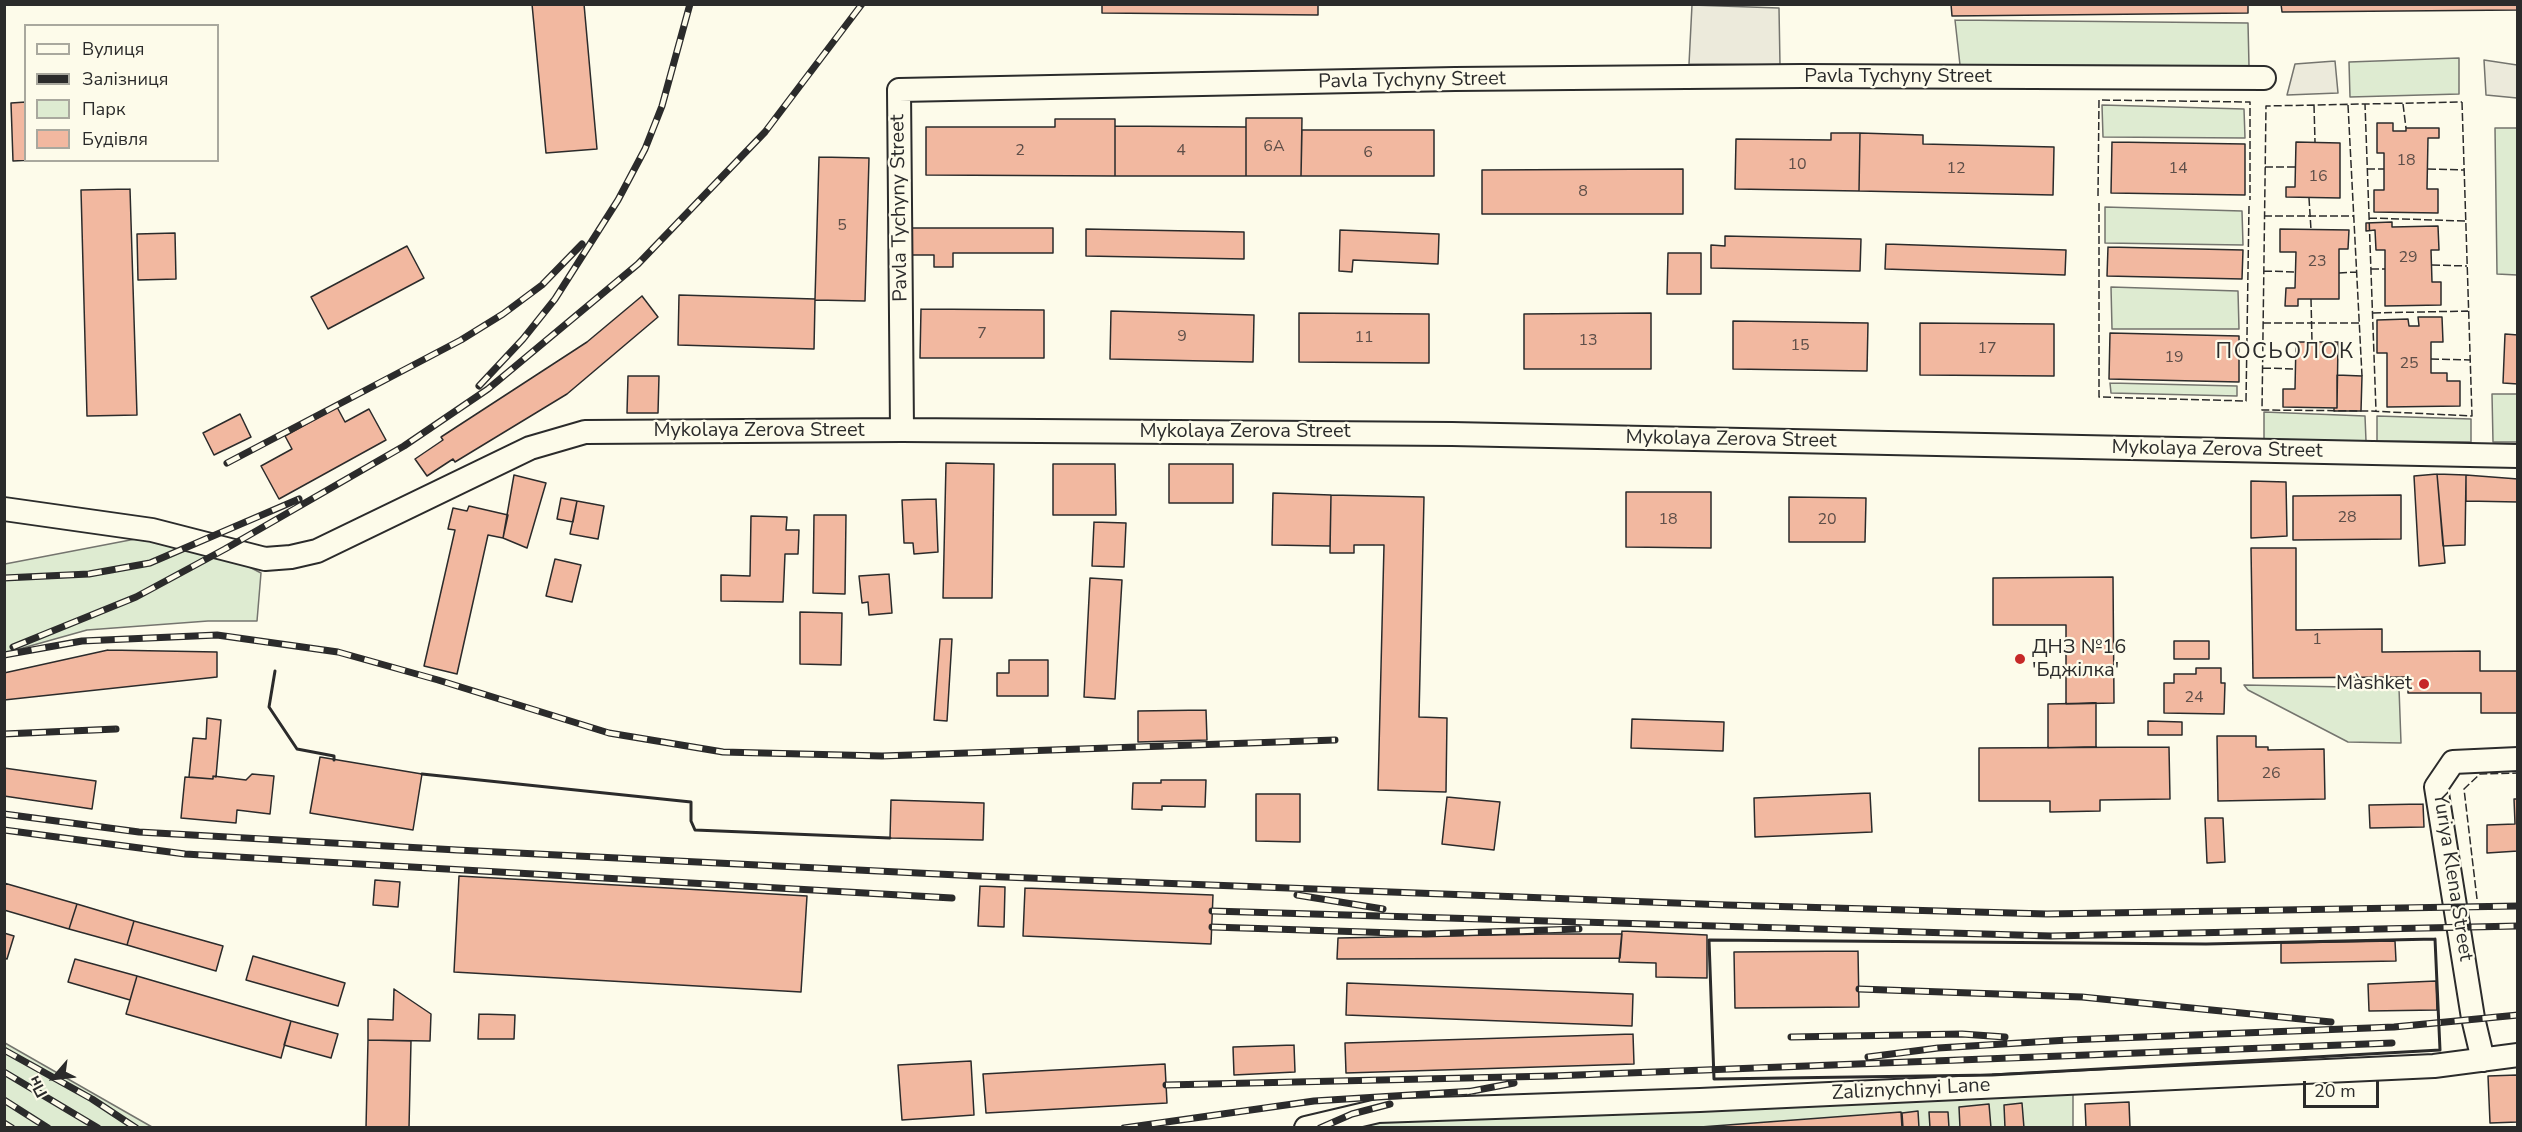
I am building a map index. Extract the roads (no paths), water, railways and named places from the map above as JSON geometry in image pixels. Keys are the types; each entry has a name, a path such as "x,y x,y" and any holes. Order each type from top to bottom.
{"street":[{"name":"Pavla Tychyny Street","path":"902,430 899,90 1802,76 2264,78"},
{"name":"Mykolaya Zerova Street","path":"4,509 152,530 265,558 291,557 316,551 530,448 585,432 902,430 1452,434 2517,456"},
{"name":"Yuriya Klena Street","path":"2483,1060 2473,1018 2436,787 2453,762 2517,759"},
{"name":"Zaliznychnyi Lane","path":"1306,1128 1378,1112 2423,1066 2517,1055"}],"railway":[{"path":"479,386 523,339 555,299 618,200 645,149 662,106 690,4"},
{"path":"13,647 136,597 225,549 404,446 488,389 638,264 765,132 862,4"},
{"path":"227,463 461,340 503,314 542,285 582,244"},
{"path":"4,578 89,574 150,563 299,499"},
{"path":"4,655 82,641 217,635 338,652 438,680 609,733 723,752 882,756 1335,740"},
{"path":"4,734 116,729"},
{"path":"4,814 139,832 457,850 978,876 1727,905 2047,914 2518,906"},
{"path":"4,830 185,854 952,898"},
{"path":"1297,895 1383,909"},
{"path":"1212,911 2051,936 2518,926"},
{"path":"1212,927 1426,934 1579,929"},
{"path":"1859,989 2082,997 2331,1022"},
{"path":"1868,1057 1938,1048 2068,1040 2394,1027 2518,1015"},
{"path":"1791,1037 1962,1034 2005,1037"},
{"path":"1166,1085 1552,1076 2392,1043"},
{"path":"4,1050 92,1099 136,1128"},
{"path":"4,1072 98,1128"},
{"path":"1467,1092 1514,1083"},
{"path":"1124,1128 1314,1101 1474,1091"},
{"path":"4,1100 48,1128"},
{"path":"1320,1128 1352,1114 1390,1104"},
{"path":"4,1123 12,1128"}],"place":[{"name":"ДНЗ №16 'Бджілка'","path":"2020,659"},
{"name":"Màshket","path":"2424,684"}],"district":[{"name":"ПОСЬОЛОК","path":"2285,353"}]}
